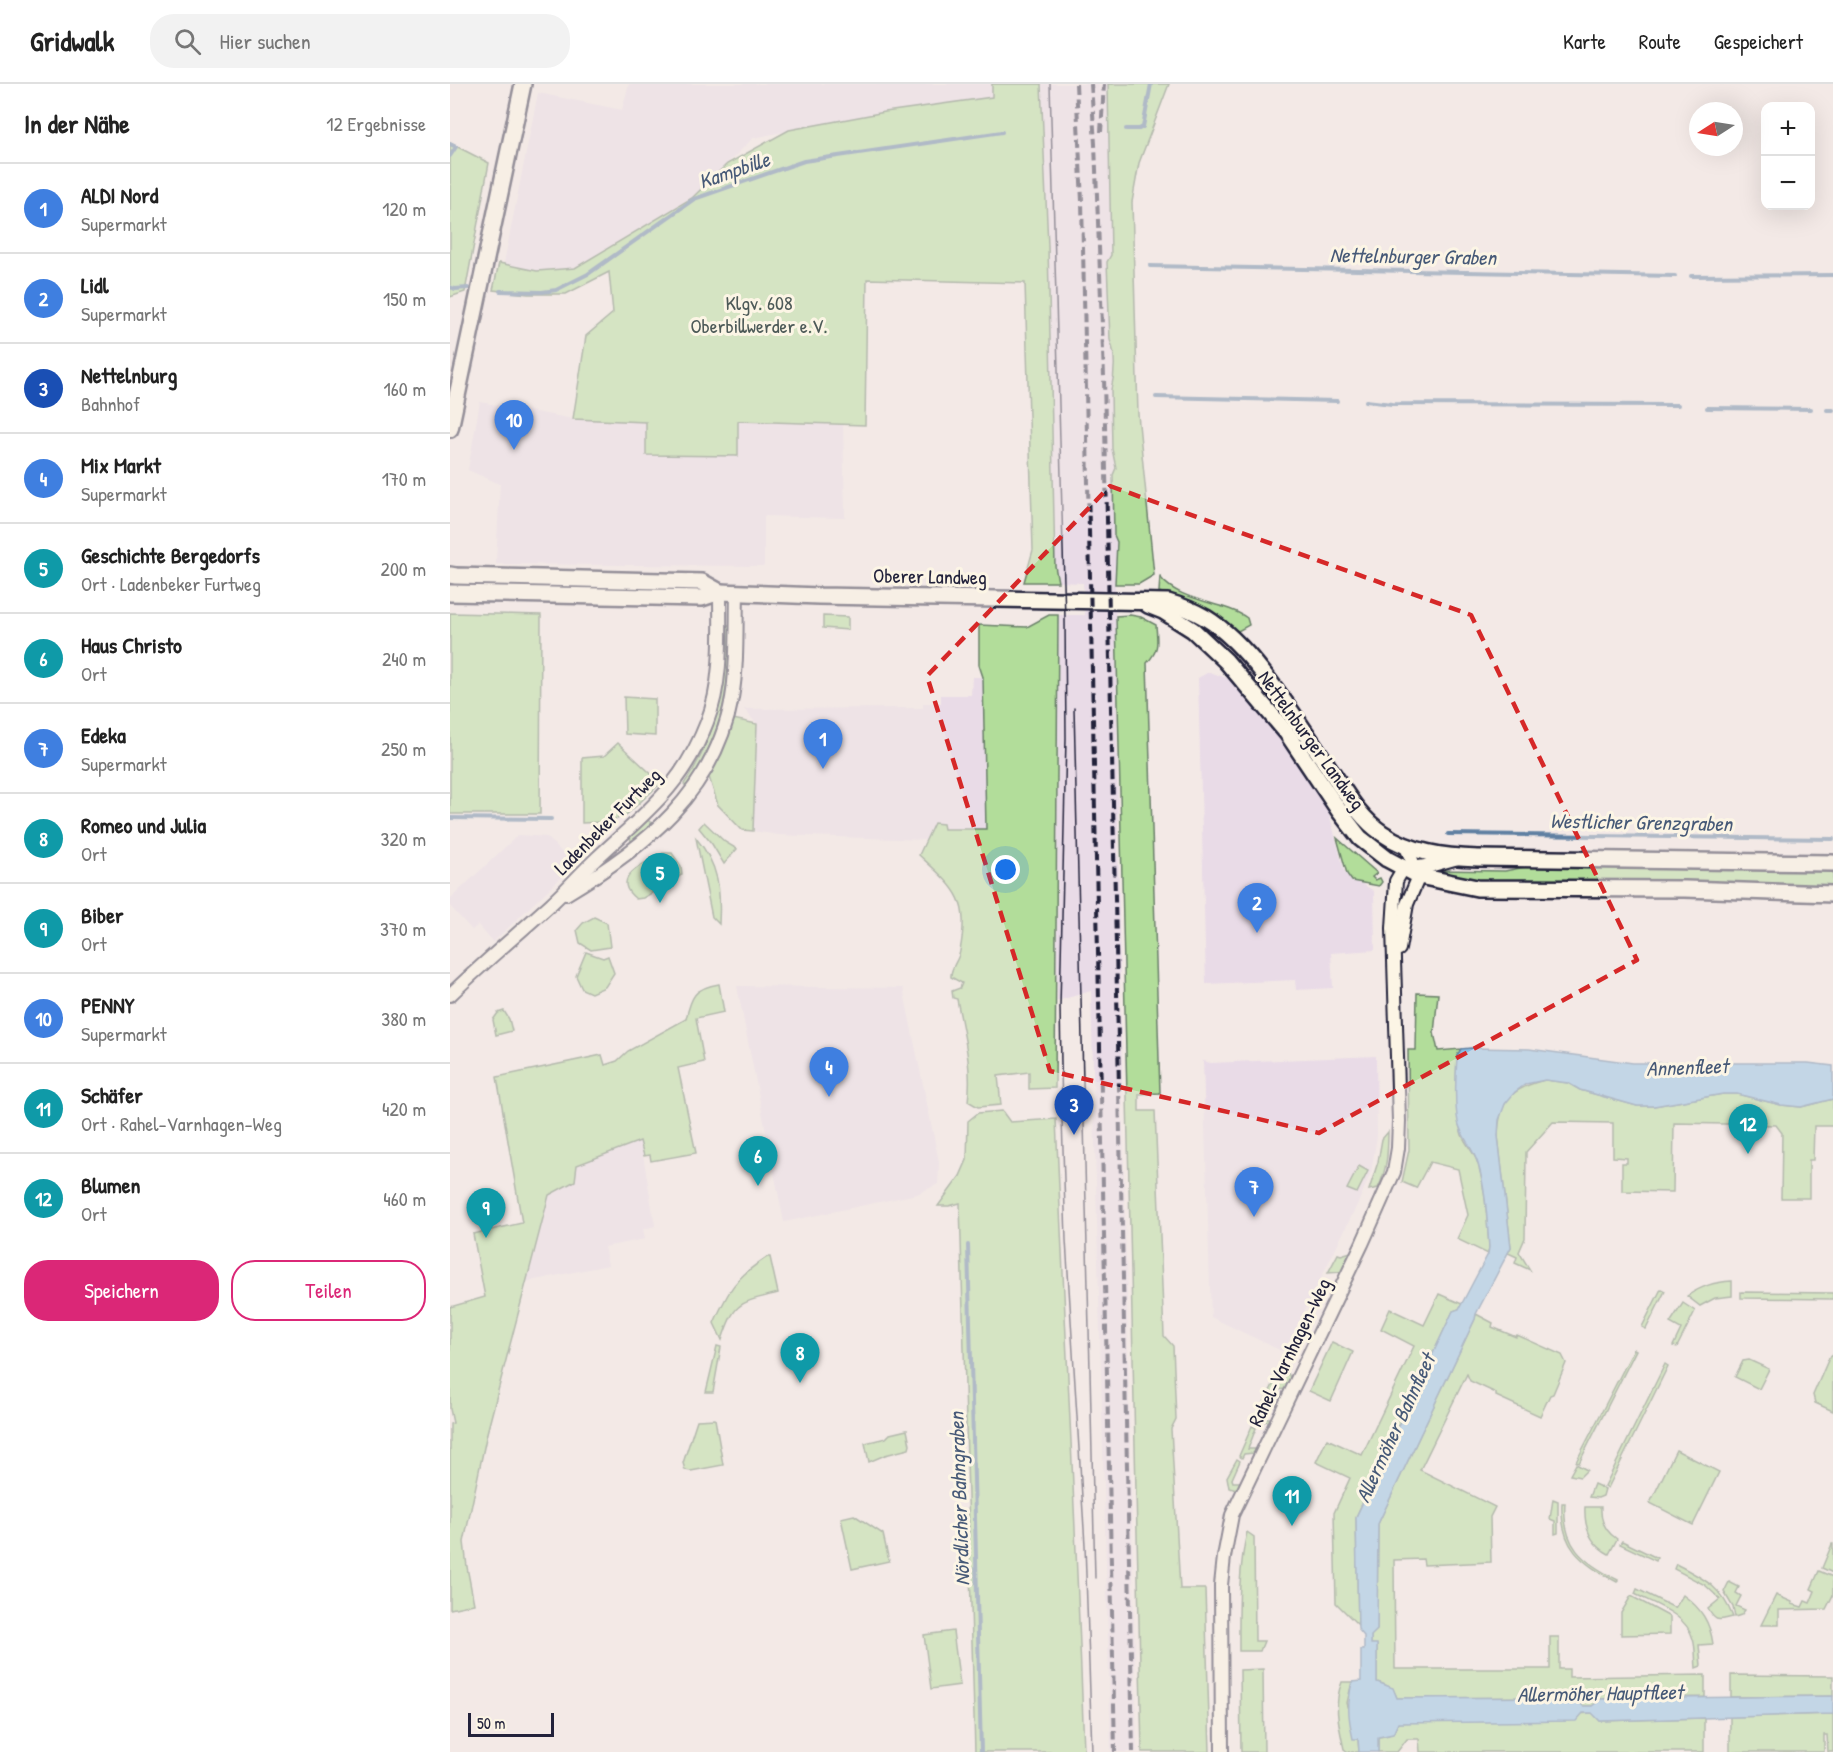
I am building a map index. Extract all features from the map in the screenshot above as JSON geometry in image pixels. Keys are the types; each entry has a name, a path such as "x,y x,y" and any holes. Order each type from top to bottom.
{"main road":[{"path":"450,429 523,84"},
{"name":"Oberer Landweg","path":"450,574 539,579 702,582 720,592"},
{"path":"528,593 530,585 539,579"},
{"path":"617,596 626,580"},
{"name":"Oberer Landweg","path":"450,593 702,598 720,592 737,592 1140,602"},
{"name":"Nettelnburger Landweg","path":"1140,602 1168,602 1185,607 1208,619 1240,646 1262,672 1358,811 1383,833 1405,845 1428,853 1460,857 1833,863"},
{"name":"Nettelnburger Landweg","path":"1140,602 1163,611 1193,630 1226,661 1287,733 1360,838 1412,871 1477,888 1685,889 1833,894"}],"street":[{"name":"Ladenbeker Furtweg","path":"450,994 552,903 662,799 690,759 707,723 715,692 719,658 720,592"},
{"name":"Ladenbeker Furtweg","path":"552,903 599,875 661,828 706,770 724,729 732,698 737,592"},
{"path":"1405,845 1412,871 1460,857"},
{"name":"Rahel-Varnhagen-Weg","path":"1395,971 1412,871"},
{"name":"Rahel-Varnhagen-Weg","path":"1222,1752 1221,1585 1233,1515 1394,1172 1399,1121 1393,928 1395,889 1396,881 1412,871"}],"highlighted area":[{"path":"1110,486 1471,615 1637,960 1319,1133 1050,1071 927,676"}],"shaded area":[{"path":"629,84 992,84 992,97 885,112 753,138 692,198 553,285 499,288 538,93 622,110"},
{"path":"1041,84 1099,84 1100,93 1101,84 1108,84 1111,255 1107,262 1114,380 1111,390 1112,449 1116,468 1113,475 1114,535 1117,542 1115,571 1120,991 1137,1752 1111,1752 1091,991 1057,1001 1058,615 1085,615 1083,583 1058,582 1055,566 1048,246"},
{"path":"480,402 573,419 646,422 646,455 737,421 843,425 845,518 764,516 764,566 496,564 500,484 468,470"},
{"path":"1209,672 1233,680 1295,752 1326,802 1345,873 1374,891 1375,950 1331,953 1333,988 1296,990 1295,980 1206,984 1198,678"},
{"path":"972,677 983,677 986,829 944,829 928,840 779,835 753,831 757,724 744,709 923,708 923,703 941,703 941,695 971,695"},
{"path":"518,835 547,837 574,865 493,942 478,925 472,930 450,906 450,899"},
{"path":"737,986 903,988 939,1162 938,1184 917,1194 784,1222"},
{"path":"1376,1056 1377,1136 1371,1172 1359,1201 1284,1352 1211,1317 1203,1061 1211,1063"},
{"path":"640,1137 655,1226 643,1229 645,1239 604,1247 608,1265 525,1282 553,1157"}],"green space":[{"name":"Klgv. 608 Oberbillwerder e.V.","path":"992,84 1041,84 1048,246 1055,566 1058,582 1024,582 1033,550 1025,283 867,279 865,425 738,421 738,456 646,455 646,422 573,419 586,336 613,313 609,272 566,294 528,294 493,290 499,263 537,271 575,268 692,198 727,164 789,130 885,112 992,97"},
{"path":"1108,84 1169,84 1139,163 1132,202 1138,414 1154,575 1139,584 1115,584 1117,542 1114,535 1113,475 1116,468 1112,449 1111,390 1114,364 1110,340 1107,262 1111,255"},
{"path":"450,143 489,163 465,292 450,297"},
{"path":"1160,577 1178,592 1237,612 1247,618 1249,625 1238,631 1201,607 1159,592"},
{"path":"450,613 541,615 540,814 450,814"},
{"path":"1049,615 1058,615 1055,1088 1029,1089 1029,1072 998,1076 1001,1105 978,1107 968,1101 967,1050 957,999 953,998 952,991 960,988 962,983 951,977 963,933 961,906 951,886 919,855 934,823 943,824 944,829 986,829 983,677 979,665 979,625 1027,627"},
{"path":"823,616 848,617 848,630 823,628"},
{"path":"1116,616 1141,617 1156,625 1157,641 1154,654 1147,663 1160,1093 1139,1094 1139,1111 1155,1111 1164,1336 1173,1346 1176,1419 1171,1429 1180,1589 1205,1589 1210,1752 1142,1752"},
{"path":"727,625 731,625 730,648 722,710 709,748 687,788 684,784 705,746 718,708 722,688"},
{"path":"624,697 655,699 655,736 625,734"},
{"path":"733,719 757,724 753,831 742,830 718,805 709,777"},
{"path":"618,743 661,783 625,816 604,822 582,823 582,758 604,756"},
{"path":"647,819 654,826 635,842 631,842 630,835"},
{"path":"704,822 725,842 737,849 724,864 699,828"},
{"path":"696,838 710,858 717,878 719,924 712,917"},
{"path":"1337,838 1377,873 1372,877 1375,880 1380,878 1382,882 1379,886 1352,881 1347,874"},
{"path":"663,853 672,853 681,866 682,874 643,898 636,899 628,891 626,884 628,877 640,866"},
{"path":"1535,865 1833,869 1833,888 1480,881 1447,877 1437,870 1505,871"},
{"path":"594,917 607,923 610,947 591,950 580,943 577,930 583,923"},
{"path":"586,952 603,958 608,956 614,973 605,987 591,993 582,989 576,976"},
{"path":"719,984 724,1012 696,1018 704,1062 678,1068 696,1153 651,1161 650,1155 644,1156 640,1141 577,1165 575,1181 549,1195 487,1433 464,1542 474,1604 450,1609 450,1424 453,1423 450,1409 450,1307 485,1297 473,1234 522,1223 497,1077 602,1055 605,1065 617,1061 628,1051 686,1019 695,995 704,988"},
{"path":"1417,993 1438,994 1434,1033 1438,1051 1461,1049 1457,1056 1458,1116 1462,1135 1477,1160 1481,1174 1487,1216 1488,1254 1457,1239 1468,1215 1458,1169 1430,1162 1416,1188 1402,1182 1409,1150 1408,1050 1416,1050"},
{"path":"504,1011 512,1031 496,1035 493,1020 498,1013"},
{"path":"1545,1080 1568,1083 1580,1090 1637,1106 1654,1106 1723,1094 1737,1094 1781,1105 1801,1107 1833,1099 1833,1126 1814,1126 1813,1160 1809,1160 1809,1198 1781,1198 1782,1133 1776,1125 1674,1123 1673,1192 1622,1191 1622,1163 1627,1163 1627,1158 1613,1157 1613,1123 1553,1122 1526,1152 1525,1238 1519,1252 1530,1270 1515,1263 1517,1257 1508,1253 1511,1247 1498,1136 1501,1114 1509,1098 1523,1087"},
{"path":"1002,1111 1010,1122 1056,1119 1084,1752 975,1752 960,1203 938,1206 960,1176 967,1160 968,1121 978,1113"},
{"path":"1388,1132 1385,1168 1378,1188 1369,1190 1378,1162 1382,1139"},
{"path":"1359,1166 1368,1171 1357,1193 1347,1189"},
{"path":"1351,1252 1342,1272 1328,1273 1338,1254"},
{"path":"770,1257 778,1293 740,1306 731,1318 722,1340 714,1323 724,1301 740,1278"},
{"path":"1732,1281 1732,1296 1715,1298 1700,1306 1687,1296 1708,1285"},
{"path":"1661,1289 1665,1291 1646,1329 1642,1327"},
{"path":"1741,1292 1833,1293 1833,1299 1741,1298"},
{"path":"1439,1294 1462,1304 1459,1309 1453,1311 1356,1517 1358,1625 1336,1603 1334,1513 1350,1478 1316,1462 1327,1439 1362,1455 1414,1346 1381,1329 1390,1309 1424,1325"},
{"path":"1683,1303 1695,1311 1677,1347 1673,1346 1681,1329 1670,1323"},
{"path":"1476,1314 1493,1323 1492,1327 1516,1337 1517,1335 1562,1355 1566,1363 1553,1394 1550,1395 1540,1416 1496,1396 1496,1393 1470,1381 1467,1374 1420,1470 1495,1507 1490,1517 1491,1562 1424,1565 1423,1559 1394,1560 1395,1669 1550,1669 1550,1637 1559,1637 1559,1669 1569,1669 1569,1677 1705,1675 1705,1697 1601,1699 1592,1706 1583,1706 1573,1697 1397,1698 1390,1687 1377,1682 1377,1645 1371,1644 1371,1635 1377,1630 1378,1524"},
{"path":"1332,1342 1353,1352 1331,1401 1309,1391"},
{"path":"717,1346 721,1347 713,1392 706,1392"},
{"path":"1634,1349 1636,1350 1579,1463 1576,1462"},
{"path":"1833,1355 1833,1411 1815,1403 1813,1395 1829,1358"},
{"path":"1749,1360 1769,1369 1759,1389 1735,1377 1743,1361"},
{"path":"1665,1364 1668,1366 1608,1488 1605,1486"},
{"path":"1281,1368 1288,1373 1291,1380 1286,1389 1275,1390 1273,1393 1270,1391"},
{"path":"1268,1395 1271,1396 1263,1414 1264,1418 1270,1418 1269,1421 1260,1422 1258,1425 1254,1423"},
{"path":"715,1419 723,1465 685,1470 683,1463 697,1420"},
{"path":"1252,1426 1256,1428 1248,1449 1256,1449 1254,1453 1244,1454 1242,1458 1239,1456"},
{"path":"907,1430 909,1449 869,1462 865,1443"},
{"path":"1676,1450 1719,1472 1693,1525 1650,1503"},
{"path":"1237,1459 1240,1461 1232,1479 1233,1482 1241,1482 1237,1490 1229,1488 1227,1477"},
{"path":"1576,1464 1587,1470 1580,1477 1570,1475"},
{"path":"1594,1484 1605,1489 1603,1496 1589,1497"},
{"path":"1553,1499 1558,1501 1558,1533 1555,1534 1555,1521 1550,1519"},
{"path":"1562,1503 1565,1503 1567,1531 1577,1551 1594,1566 1618,1580 1617,1582 1593,1568 1575,1552 1565,1532"},
{"path":"1585,1507 1601,1507 1604,1525 1617,1539 1609,1554 1593,1540 1587,1528"},
{"path":"854,1515 883,1534 889,1561 852,1569 841,1518"},
{"path":"1247,1532 1254,1537 1255,1641 1264,1641 1260,1651 1239,1651 1241,1576"},
{"path":"1622,1541 1657,1558 1656,1561 1620,1544"},
{"path":"1833,1544 1833,1573 1822,1568"},
{"path":"1676,1564 1710,1584 1723,1598 1733,1617 1721,1619 1713,1617 1708,1609 1720,1599 1705,1585 1674,1569"},
{"path":"1819,1571 1833,1577 1833,1595 1826,1609 1779,1610 1779,1625 1761,1625 1776,1595 1802,1607 1805,1601 1810,1603 1815,1591 1811,1589"},
{"path":"1729,1582 1739,1587 1736,1593 1741,1596 1736,1606 1745,1610 1741,1615 1735,1617 1733,1607 1724,1592"},
{"path":"1637,1589 1675,1608 1683,1595 1700,1610 1710,1629 1713,1644 1699,1645 1701,1666 1696,1668 1694,1642 1684,1623 1669,1611 1635,1594"},
{"path":"1631,1596 1670,1617 1670,1634 1621,1635 1621,1613"},
{"path":"953,1631 960,1685 931,1689 924,1635"},
{"path":"1263,1669 1264,1752 1241,1752 1240,1670"},
{"path":"1731,1675 1833,1676 1833,1696 1731,1697"},
{"path":"1342,1682 1352,1682 1347,1703 1358,1739 1359,1752 1348,1752 1344,1749 1337,1707"},
{"path":"1593,1713 1600,1721 1704,1718 1704,1752 1420,1752 1419,1739 1407,1739 1397,1752 1378,1752 1378,1737 1391,1734 1397,1723"},
{"path":"1833,1714 1833,1752 1828,1752 1827,1735 1824,1735 1824,1752 1730,1752 1730,1717"}],"water":[{"name":"Annenfleet","path":"1461,1049 1529,1049 1633,1063 1808,1063 1833,1066 1833,1099 1801,1107 1781,1105 1737,1094 1723,1094 1654,1106 1637,1106 1580,1090 1568,1083 1545,1080 1526,1084 1505,1104 1499,1120 1498,1136 1511,1247 1476,1314 1378,1524 1377,1630 1371,1636 1371,1644 1377,1644 1377,1682 1393,1688 1397,1698 1574,1697 1583,1706 1592,1706 1601,1699 1833,1696 1833,1714 1600,1721 1592,1713 1583,1713 1576,1721 1398,1723 1393,1734 1378,1737 1378,1752 1359,1752 1358,1739 1353,1739 1349,1710 1352,1682 1361,1681 1361,1650 1364,1650 1364,1636 1358,1629 1356,1517 1453,1311 1459,1309 1488,1254 1487,1215 1481,1174 1476,1158 1460,1128 1456,1106 1457,1056"}],"waterway":[{"name":"Kampbille","path":"1126,129 1143,127 1151,84"},
{"name":"Kampbille","path":"500,291 556,290 588,274 694,199 804,161 1002,132"},
{"path":"450,144 456,147 450,156"},
{"name":"Nettelnburger Graben","path":"1150,266 1675,276"},
{"name":"Nettelnburger Graben","path":"1691,276 1833,275"},
{"name":"Kampbille","path":"450,287 468,288"},
{"path":"1156,397 1337,401"},
{"path":"1366,401 1392,404 1678,405"},
{"path":"1707,408 1811,409"},
{"path":"1827,410 1833,410"},
{"path":"450,818 551,819"},
{"name":"Westlicher Grenzgraben","path":"1448,834 1833,839"},
{"name":"Nördlicher Bahngraben","path":"968,1245 981,1752"}],"tram line":[{"path":"1050,84 1065,619 1066,738 1060,1007 1062,1119 1066,1240 1085,1545 1092,1752"},
{"path":"1074,708 1095,1578"}],"railway":[{"path":"1076,84 1082,201 1115,1752"},
{"path":"1091,84 1104,377 1133,1752"},
{"path":"1101,132 1104,84"}],"place":[{"name":"PENNY","path":"514,450"},
{"name":"ALDI Nord","path":"823,769"},
{"name":"Geschichte Bergedorfs","path":"660,903"},
{"name":"Lidl","path":"1257,933"},
{"name":"Mix Markt","path":"829,1097"},
{"name":"Nettelnburg","path":"1074,1135"},
{"name":"Blumen","path":"1748,1154"},
{"name":"Haus Christo","path":"758,1186"},
{"name":"Edeka","path":"1254,1217"},
{"name":"Biber","path":"486,1238"},
{"name":"Romeo und Julia","path":"800,1383"},
{"name":"Schäfer","path":"1292,1526"}],"water label":[{"name":"Allermöher Bahnfleet","path":"1395,1428"},
{"name":"Allermöher Hauptfleet","path":"1600,1693"}]}
